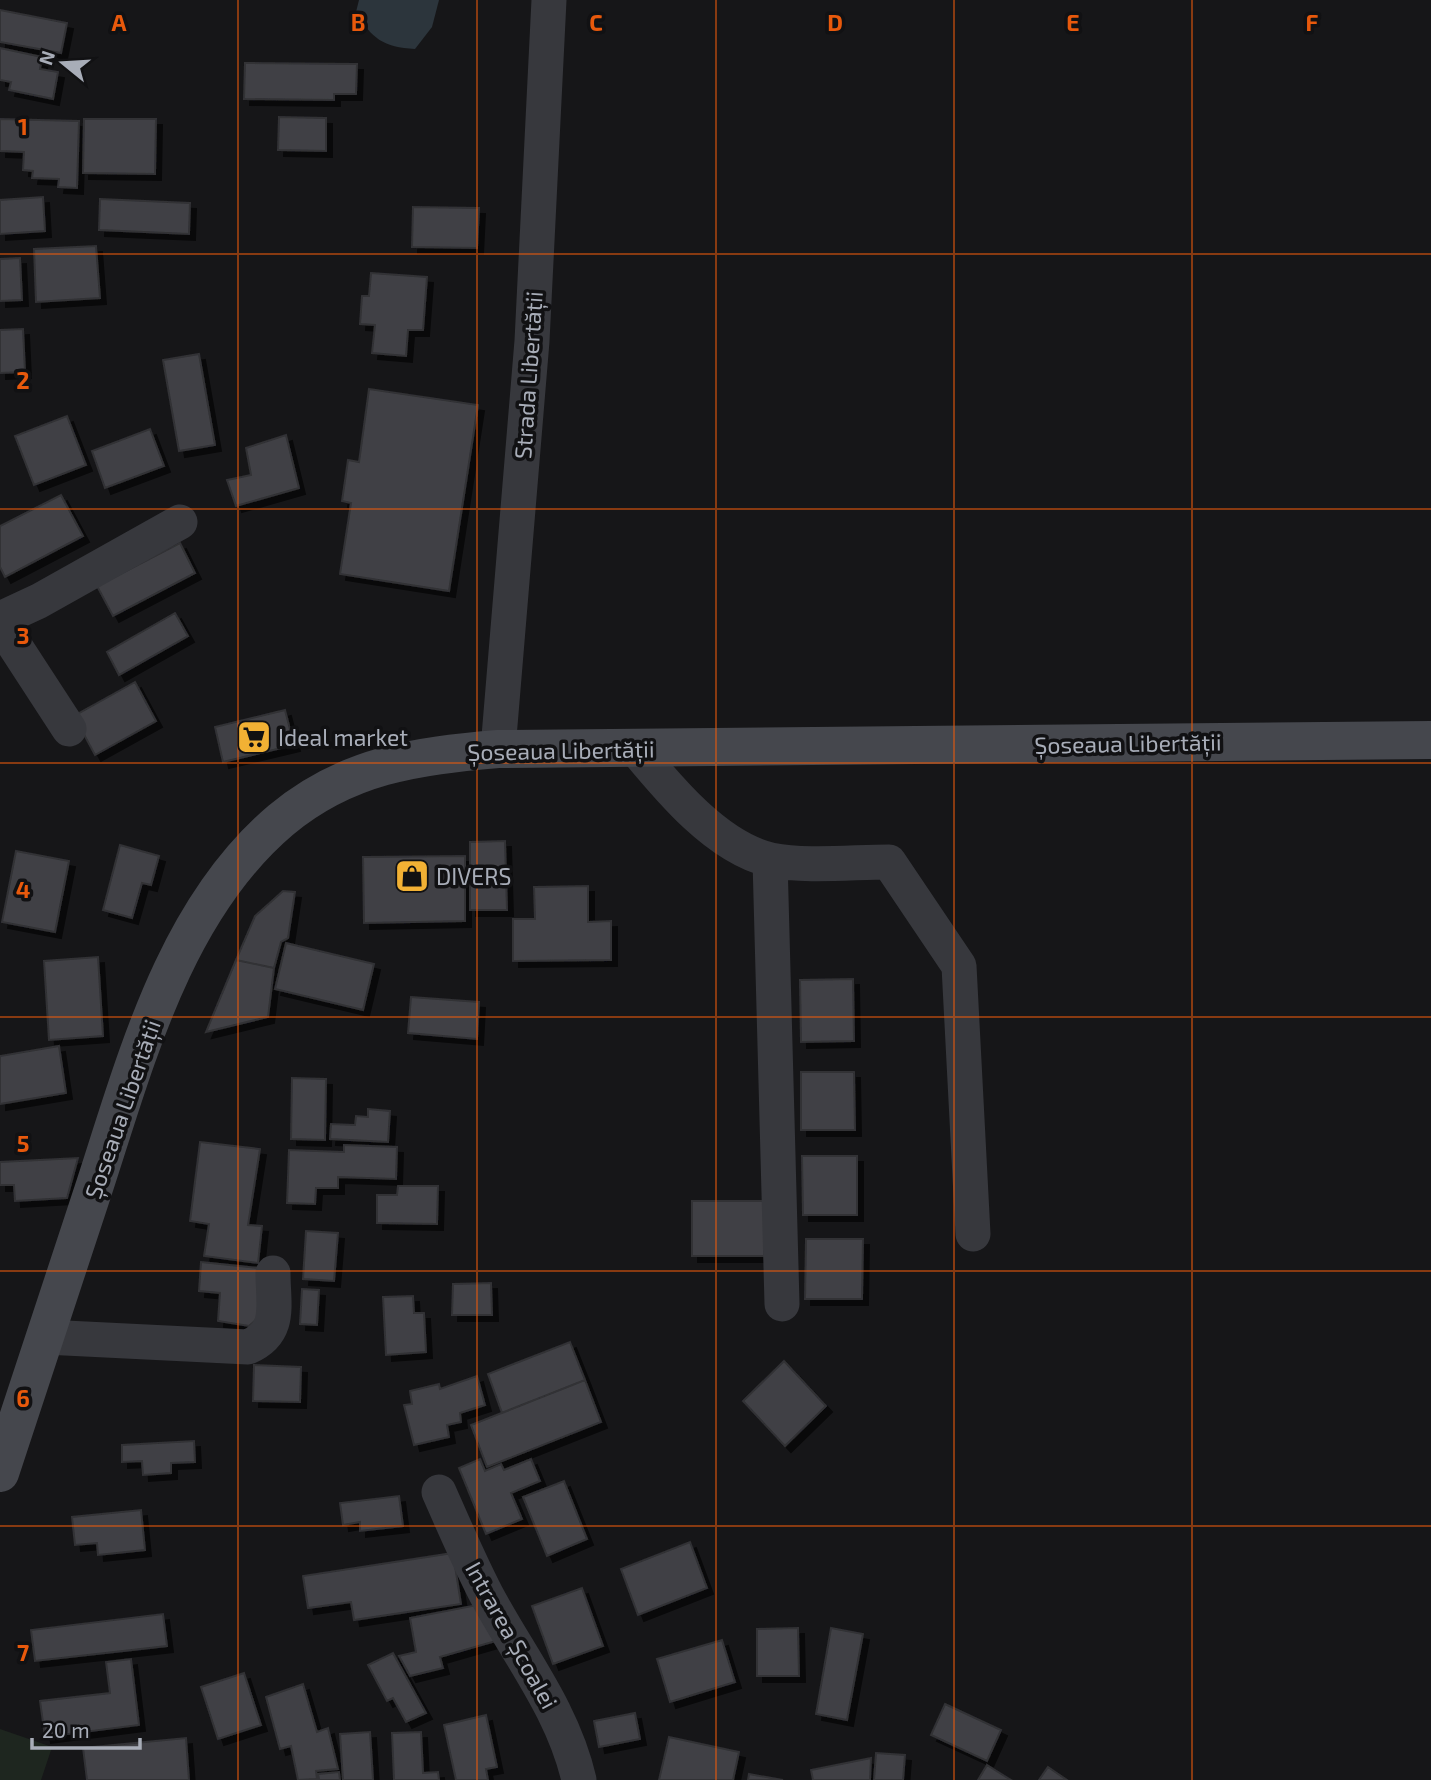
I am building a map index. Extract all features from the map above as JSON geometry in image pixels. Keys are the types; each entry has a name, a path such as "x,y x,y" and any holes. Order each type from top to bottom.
{"main road":[{"name":"Șoseaua Libertății","path":"3,1451 45,1337 131,1077 165,989 200,919 237,862 282,819 326,790 370,769 424,755 498,749 1431,740"}],"street":[{"name":"Strada Libertății","path":"498,749 532,341 549,0"},
{"path":"69,729 0,621 180,522"},
{"path":"635,748 678,800 706,824 770,859 889,862 959,966 973,1234"},
{"path":"770,859 782,1304"},
{"path":"45,1337 248,1347 263,1340 273,1324 273,1272"},
{"name":"Intrarea Școalei","path":"439,1492 486,1594 547,1696 573,1755 579,1780"}],"shaded area":[{"path":"359,0 439,0 432,27 415,49 386,44 373,35 356,12"},
{"path":"0,1729 52,1747 41,1780 0,1780"}],"building":[{"path":"0,10 67,23 61,53 0,42"},
{"path":"0,48 42,57 40,69 58,72 53,99 9,90 11,82 0,80"},
{"path":"245,63 357,64 356,94 334,94 334,100 244,99"},
{"path":"279,117 326,118 326,151 278,150"},
{"path":"0,119 79,121 77,188 58,187 59,179 32,178 33,171 23,170 24,152 0,151"},
{"path":"84,119 156,119 155,174 83,173"},
{"path":"43,197 45,231 0,234 0,200"},
{"path":"100,199 190,203 189,234 99,230"},
{"path":"413,207 479,208 477,248 412,247"},
{"path":"96,246 100,298 36,302 34,249"},
{"path":"20,258 22,300 0,301 0,259"},
{"path":"371,273 427,277 423,330 408,330 406,356 372,353 375,325 360,324 362,296 369,296"},
{"path":"23,329 25,372 0,373 0,330"},
{"path":"199,354 215,445 179,451 163,360"},
{"path":"369,389 478,405 449,591 340,574 351,503 342,501 348,460 359,462"},
{"path":"67,416 86,465 34,485 15,436"},
{"path":"150,429 164,466 105,488 92,451"},
{"path":"286,435 299,488 236,506 227,480 251,475 246,448"},
{"path":"61,495 83,536 5,577 0,567 0,526"},
{"path":"180,543 195,573 113,616 97,586"},
{"path":"175,613 188,636 119,675 107,652"},
{"path":"135,682 156,721 95,755 74,716"},
{"path":"285,710 294,745 223,762 215,727"},
{"path":"505,841 507,910 470,910 470,842"},
{"path":"120,845 159,856 151,885 142,883 132,918 103,910"},
{"path":"16,851 69,861 55,932 2,922"},
{"path":"465,856 465,921 364,923 363,857"},
{"path":"588,886 588,922 611,921 611,960 513,961 513,919 535,919 534,887"},
{"path":"283,891 295,892 288,938 281,942 274,968 236,960 255,916"},
{"path":"286,943 374,964 363,1010 275,989"},
{"path":"98,957 103,1036 49,1040 44,961"},
{"path":"236,960 274,968 268,1017 206,1032"},
{"path":"853,979 854,1041 801,1042 800,980"},
{"path":"411,997 479,1002 477,1039 408,1033"},
{"path":"59,1046 66,1093 0,1104 0,1056"},
{"path":"801,1072 854,1072 855,1130 801,1130"},
{"path":"292,1078 326,1079 325,1140 291,1139"},
{"path":"368,1109 390,1111 388,1142 330,1139 331,1124 355,1125 356,1116 368,1117"},
{"path":"200,1142 260,1149 248,1225 262,1226 258,1263 204,1256 209,1224 190,1221"},
{"path":"344,1145 397,1147 396,1179 338,1177 338,1188 316,1188 315,1204 287,1203 289,1150 344,1152"},
{"path":"802,1156 857,1156 857,1215 803,1215"},
{"path":"78,1158 67,1198 15,1201 14,1185 0,1185 0,1162"},
{"path":"398,1186 438,1186 437,1224 377,1223 377,1195 397,1195"},
{"path":"692,1201 764,1201 764,1256 692,1256"},
{"path":"306,1231 338,1233 334,1281 303,1279"},
{"path":"806,1239 863,1239 862,1299 805,1299"},
{"path":"201,1262 268,1269 266,1311 249,1326 218,1321 220,1293 199,1291"},
{"path":"491,1283 492,1315 452,1315 453,1284"},
{"path":"302,1289 319,1290 317,1325 300,1324"},
{"path":"413,1296 414,1313 424,1313 426,1352 386,1355 383,1297"},
{"path":"570,1342 585,1380 502,1413 488,1374"},
{"path":"784,1361 826,1406 785,1446 743,1401"},
{"path":"254,1365 301,1367 300,1402 253,1401"},
{"path":"477,1376 485,1405 460,1413 461,1422 447,1425 449,1437 414,1445 404,1405 412,1404 410,1391 439,1384 440,1389"},
{"path":"585,1380 601,1422 487,1467 471,1425"},
{"path":"194,1441 195,1462 171,1463 171,1473 143,1475 142,1461 122,1462 122,1445"},
{"path":"480,1459 485,1471 501,1464 504,1470 531,1459 540,1481 511,1493 522,1519 486,1534 459,1468"},
{"path":"564,1481 587,1539 547,1556 523,1497"},
{"path":"399,1496 403,1526 360,1531 360,1522 343,1525 340,1503"},
{"path":"141,1510 145,1550 98,1555 97,1543 75,1545 72,1517"},
{"path":"690,1542 707,1588 638,1615 621,1569"},
{"path":"453,1553 461,1604 354,1620 351,1602 308,1608 303,1576"},
{"path":"582,1588 603,1646 553,1664 532,1606"},
{"path":"477,1605 503,1639 440,1657 443,1668 410,1676 399,1656 416,1652 410,1618"},
{"path":"163,1614 167,1646 35,1661 31,1630"},
{"path":"798,1628 799,1676 757,1676 757,1629"},
{"path":"831,1628 863,1634 847,1720 816,1714"},
{"path":"722,1640 735,1682 670,1702 657,1659"},
{"path":"393,1653 426,1713 406,1722 393,1698 387,1701 368,1665"},
{"path":"131,1659 139,1725 45,1737 40,1701 110,1693 106,1662"},
{"path":"244,1673 261,1725 218,1739 201,1687"},
{"path":"303,1684 317,1732 328,1728 338,1769 316,1771 317,1779 298,1780 291,1746 280,1749 266,1697"},
{"path":"945,1704 1001,1730 987,1761 931,1735"},
{"path":"635,1713 640,1739 599,1747 594,1721"},
{"path":"486,1715 497,1767 486,1769 488,1780 456,1780 444,1725"},
{"path":"370,1732 373,1780 343,1780 340,1734"},
{"path":"421,1732 423,1773 438,1772 439,1780 394,1780 392,1733"},
{"path":"669,1737 739,1752 733,1780 659,1780"},
{"path":"186,1738 189,1780 87,1780 83,1748"},
{"path":"876,1753 905,1755 903,1780 874,1780"},
{"path":"871,1758 870,1780 813,1780 811,1770"},
{"path":"987,1765 1011,1780 978,1780"},
{"path":"1048,1767 1067,1780 1039,1780"},
{"path":"339,1772 340,1780 319,1780 318,1774"},
{"path":"749,1774 783,1780 748,1780"}],"place":[{"name":"Ideal market","path":"254,737"},
{"name":"DIVERS","path":"412,876"}]}
